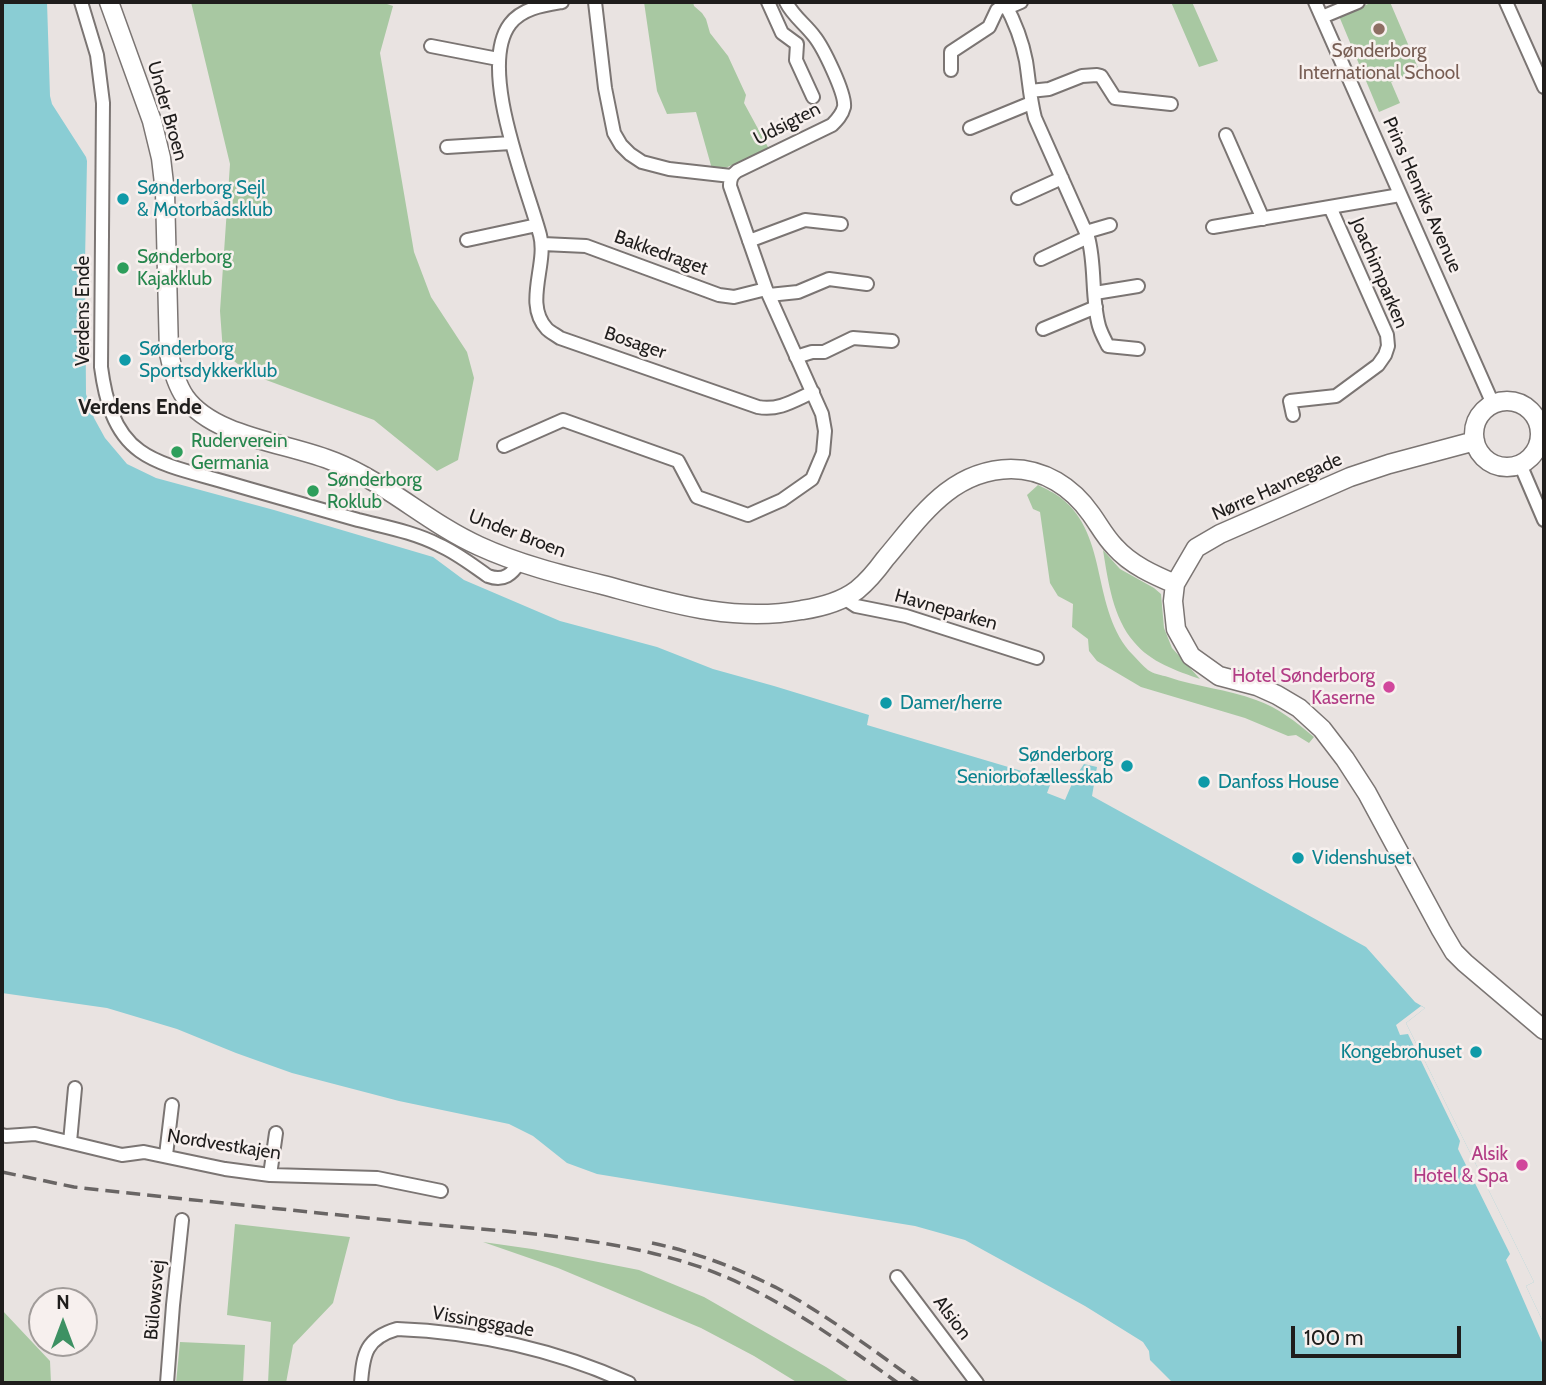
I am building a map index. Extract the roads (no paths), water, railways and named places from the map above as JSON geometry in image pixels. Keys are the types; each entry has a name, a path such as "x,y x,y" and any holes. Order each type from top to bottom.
{"street":[{"name":"Verdens Ende","path":"81,2 97,55 103,103 101,367 105,396 127,439 139,451 178,468 415,535 438,544 496,579 505,578 520,562"},
{"name":"Under Broen","path":"109,2 148,109 161,158 165,192 169,353 173,374 184,396 199,412 220,426 335,461 377,482 455,533 520,562 650,598 723,614 786,613 824,606 844,598 869,579 928,508 949,490 987,472 1011,469 1033,471 1069,489 1088,509 1116,548 1140,566 1175,584"},
{"name":"Bosager","path":"562,2 541,5 523,13 511,23 501,39 498,59 511,143 542,244 537,299 538,314 546,328 560,338 758,407 779,407 813,392"},
{"path":"504,446 563,420 678,461 697,497 748,515 782,500 812,479 823,453 825,432 822,414 768,292 730,186 732,176 670,169 642,162 621,145 614,133 605,88 595,2"},
{"name":"Udsigten","path":"768,2 782,33 797,44 796,60 813,97"},
{"name":"Udsigten","path":"732,176 737,170 766,155 832,125 844,108 844,98 821,46 786,2"},
{"path":"951,70 951,52 989,27 997,10 1006,4 1021,2"},
{"name":"Prins Henriks Avenue","path":"1315,2 1493,404"},
{"path":"1322,17 1358,2"},
{"path":"1506,2 1544,87"},
{"path":"1006,4 1021,40 1035,118 1087,235 1099,328 1108,346 1138,349"},
{"path":"797,44 813,35"},
{"path":"431,46 498,59"},
{"path":"971,128 1030,97 1082,76 1101,76 1115,98 1171,104"},
{"path":"1226,135 1263,219"},
{"path":"447,147 511,143"},
{"path":"1018,198 1062,178"},
{"name":"Joachimparken","path":"1213,227 1401,195"},
{"name":"Joachimparken","path":"1293,415 1290,401 1336,396 1378,365 1388,345 1387,335 1330,207"},
{"path":"749,241 805,220 841,224"},
{"path":"467,240 537,225"},
{"path":"1041,259 1110,225"},
{"name":"Bakkedraget","path":"542,244 586,246 719,295 734,297 768,292"},
{"path":"768,292 798,292 829,279 867,284"},
{"path":"1043,329 1095,300 1138,286"},
{"path":"796,357 812,352 824,352 853,338 892,341"},
{"path":"1503,401 1523,405 1541,424 1536,450 1520,464 1502,466 1493,463 1485,458 1475,441 1478,419 1484,410 1503,401"},
{"name":"Nørre Havnegade","path":"1175,584 1196,548 1220,534 1350,477 1475,441"},
{"path":"1520,464 1544,520"},
{"path":"1175,584 1172,601 1177,629 1191,656 1219,676 1277,695 1299,708 1322,729 1345,758 1367,793 1454,952 1544,1030"},
{"name":"Havneparken","path":"844,598 856,606 917,619 1037,658"},
{"path":"70,1142 75,1088"},
{"path":"166,1155 172,1105"},
{"path":"270,1175 276,1133"},
{"name":"Nordvestkajen","path":"2,1135 35,1134 122,1155 144,1152 225,1169 270,1175 377,1178 441,1191"},
{"name":"Bülowsvej","path":"167,1383 182,1220"},
{"name":"Alsion","path":"897,1277 977,1383"},
{"name":"Vissingsgade","path":"361,1383 366,1350 373,1340 385,1332 397,1329 483,1338 558,1356 629,1383"}],"water":[{"path":"2,2 47,2 52,104 87,161 86,394 94,418 105,438 127,464 156,478 433,557 464,580 560,621 657,647 713,669 869,715 867,725 1052,780 1047,793 1065,800 1084,764 1097,767 1092,796 1366,947 1415,1002 1425,1008 1406,1023 1534,1282 1526,1286 1544,1324 1544,1383 1173,1383 1150,1360 1149,1351 1143,1342 1085,1306 965,1240 915,1226 597,1174 567,1163 533,1136 509,1124 399,1101 292,1073 177,1029 107,1008 2,993"}],"railway":[{"path":"2,1172 74,1187 531,1234 635,1249 703,1268 756,1291 805,1319 898,1383"},
{"path":"652,1243 716,1261 777,1288 832,1321 919,1383"}],"place":[{"name":"Sønderborg International School","path":"1379,29"},
{"name":"Sønderborg Sejl & Motorbådsklub","path":"123,199"},
{"name":"Sønderborg Kajakklub","path":"123,268"},
{"name":"Sønderborg Sportsdykkerklub","path":"125,360"},
{"name":"Ruderverein Germania","path":"177,452"},
{"name":"Sønderborg Roklub","path":"313,491"},
{"name":"Hotel Sønderborg Kaserne","path":"1389,687"},
{"name":"Damer/herre","path":"886,703"},
{"name":"Sønderborg Seniorbofællesskab","path":"1127,766"},
{"name":"Danfoss House","path":"1204,782"},
{"name":"Videnshuset","path":"1298,858"},
{"name":"Kongebrohuset","path":"1476,1052"},
{"name":"Alsik Hotel & Spa","path":"1522,1165"}],"district":[{"name":"Verdens Ende","path":"140,408"}]}
